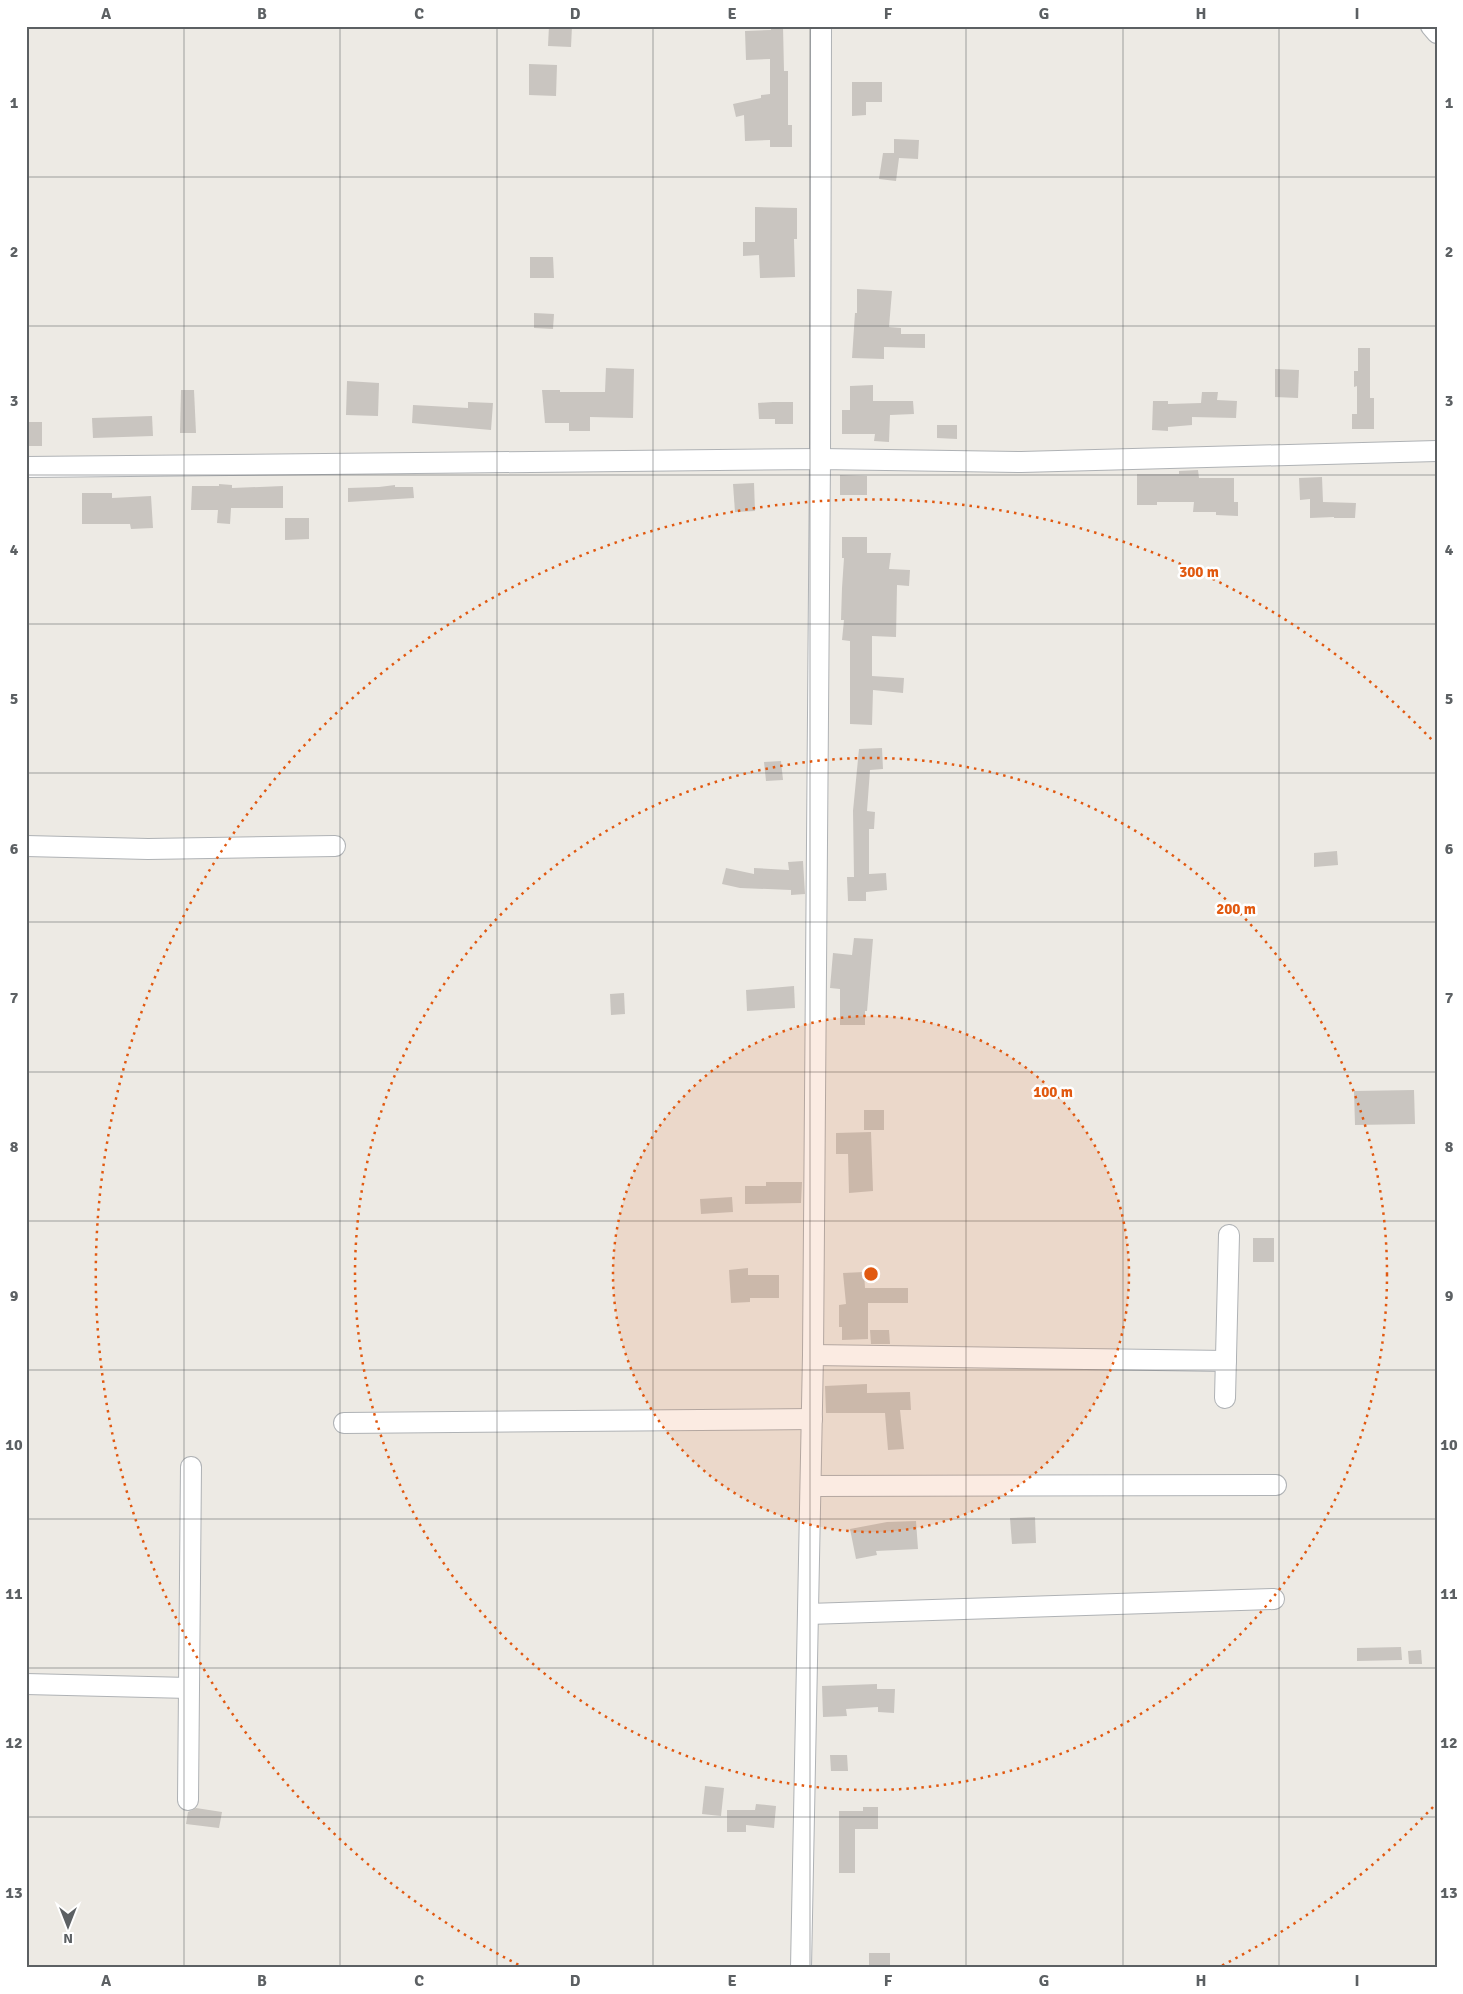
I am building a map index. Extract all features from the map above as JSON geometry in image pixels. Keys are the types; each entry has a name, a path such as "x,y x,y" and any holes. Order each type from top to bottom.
{"street":[{"path":"801,1968 813,1355 820,459 821,26"},
{"path":"1430,26 1437,33"},
{"path":"26,467 820,459 1021,462 1437,451"},
{"path":"26,846 148,848 335,846"},
{"path":"1225,1398 1229,1235"},
{"path":"813,1355 1226,1361"},
{"path":"344,1423 812,1419"},
{"path":"188,1800 192,1467"},
{"path":"811,1486 1276,1485"},
{"path":"808,1614 1274,1599"},
{"path":"26,1684 189,1688"}],"building":[{"path":"549,26 572,26 571,47 548,46"},
{"path":"771,26 783,26 784,71 788,71 788,125 792,125 792,147 770,147 770,140 745,141 744,115 736,117 733,104 761,98 761,95 770,94 770,59 746,60 745,31 771,30"},
{"path":"529,64 557,65 556,96 529,95"},
{"path":"852,82 882,82 882,102 866,102 866,115 852,116"},
{"path":"894,139 919,140 918,159 899,158 896,181 879,179 883,153 894,153"},
{"path":"755,207 797,208 797,239 794,239 795,277 760,278 759,255 743,256 743,242 755,242"},
{"path":"530,257 553,257 554,278 530,278"},
{"path":"857,289 892,291 889,327 901,328 901,334 925,334 925,348 884,347 884,359 852,358 855,313 857,313"},
{"path":"534,313 554,314 553,329 534,328"},
{"path":"1358,348 1370,348 1370,398 1374,398 1374,429 1352,429 1352,414 1357,414 1357,386 1354,387 1354,371 1358,371"},
{"path":"606,368 634,369 633,418 590,417 590,431 569,431 569,423 545,423 542,390 605,392"},
{"path":"1275,369 1299,370 1298,398 1275,397"},
{"path":"347,381 379,383 378,416 346,415"},
{"path":"873,385 873,401 913,401 914,414 890,415 889,442 874,441 875,434 842,434 842,410 850,410 850,386"},
{"path":"181,390 194,390 196,433 180,433"},
{"path":"1202,392 1218,392 1217,400 1237,401 1236,418 1192,417 1192,425 1168,427 1168,431 1152,430 1153,401 1168,401 1168,404 1201,403"},
{"path":"468,402 493,403 491,430 412,423 413,405 468,408"},
{"path":"793,402 793,424 775,424 775,419 759,419 758,403"},
{"path":"152,416 153,436 93,438 92,418"},
{"path":"26,422 42,422 42,446 26,446"},
{"path":"937,425 957,425 957,439 937,438"},
{"path":"1198,470 1199,478 1234,478 1234,502 1238,502 1238,516 1216,515 1216,512 1193,512 1194,502 1157,502 1157,505 1137,505 1137,474 1179,474 1179,471"},
{"path":"840,475 867,476 867,495 840,495"},
{"path":"1322,477 1323,502 1356,503 1355,518 1310,518 1310,499 1300,500 1299,478"},
{"path":"754,483 755,511 735,512 733,484"},
{"path":"219,484 232,485 232,488 283,486 283,508 231,508 230,524 217,523 218,510 191,510 192,486 219,486"},
{"path":"395,485 395,487 413,487 414,498 348,502 348,488"},
{"path":"82,493 112,493 112,498 151,496 153,528 131,529 130,524 82,524"},
{"path":"285,518 309,518 309,539 285,540"},
{"path":"842,537 867,537 867,553 891,553 889,569 910,570 909,586 897,585 896,637 872,636 872,676 904,678 903,693 873,690 872,725 850,724 850,641 842,640 844,620 841,620 844,558 842,558"},
{"path":"882,748 883,769 870,770 867,811 875,812 874,829 869,829 869,874 886,873 887,890 866,892 866,901 848,901 847,877 854,877 853,811 859,749"},
{"path":"781,761 783,780 766,781 764,762"},
{"path":"1337,851 1338,865 1314,867 1314,853"},
{"path":"803,861 805,894 791,895 791,890 740,888 722,884 726,868 754,874 754,868 789,870 788,862"},
{"path":"854,938 873,939 865,1025 840,1025 840,989 830,988 833,953 852,955"},
{"path":"794,986 795,1008 747,1011 746,990"},
{"path":"624,993 625,1014 611,1015 610,994"},
{"path":"1414,1090 1415,1124 1355,1125 1354,1091"},
{"path":"864,1110 884,1110 884,1130 864,1130"},
{"path":"871,1132 873,1191 849,1193 848,1154 836,1154 836,1133"},
{"path":"766,1182 802,1182 801,1203 745,1204 745,1186 766,1186"},
{"path":"732,1197 733,1212 701,1214 700,1199"},
{"path":"1253,1238 1274,1238 1274,1262 1253,1262"},
{"path":"748,1268 748,1275 779,1275 779,1298 750,1298 750,1302 731,1303 729,1270"},
{"path":"864,1272 865,1288 908,1288 908,1303 868,1303 868,1339 842,1340 842,1327 839,1327 839,1305 846,1304 843,1273"},
{"path":"870,1330 889,1330 890,1344 871,1344"},
{"path":"867,1384 867,1393 910,1392 911,1410 900,1410 904,1449 888,1450 885,1413 826,1413 825,1386"},
{"path":"1035,1517 1036,1543 1012,1544 1010,1518"},
{"path":"916,1521 918,1549 876,1551 877,1555 856,1559 850,1529 887,1522"},
{"path":"1401,1647 1402,1660 1357,1661 1357,1648"},
{"path":"1421,1650 1422,1664 1409,1664 1408,1651"},
{"path":"877,1684 877,1689 895,1689 894,1713 878,1712 878,1707 846,1709 847,1716 823,1717 822,1686"},
{"path":"830,1755 847,1755 848,1771 831,1771"},
{"path":"705,1786 724,1788 721,1816 702,1814"},
{"path":"756,1804 776,1806 774,1828 746,1825 746,1832 727,1832 727,1810 755,1810"},
{"path":"863,1807 878,1807 878,1829 855,1829 855,1873 839,1873 839,1811 863,1811"},
{"path":"196,1808 222,1812 219,1828 186,1824 188,1812"},
{"path":"869,1953 890,1953 890,1968 869,1968"}]}
